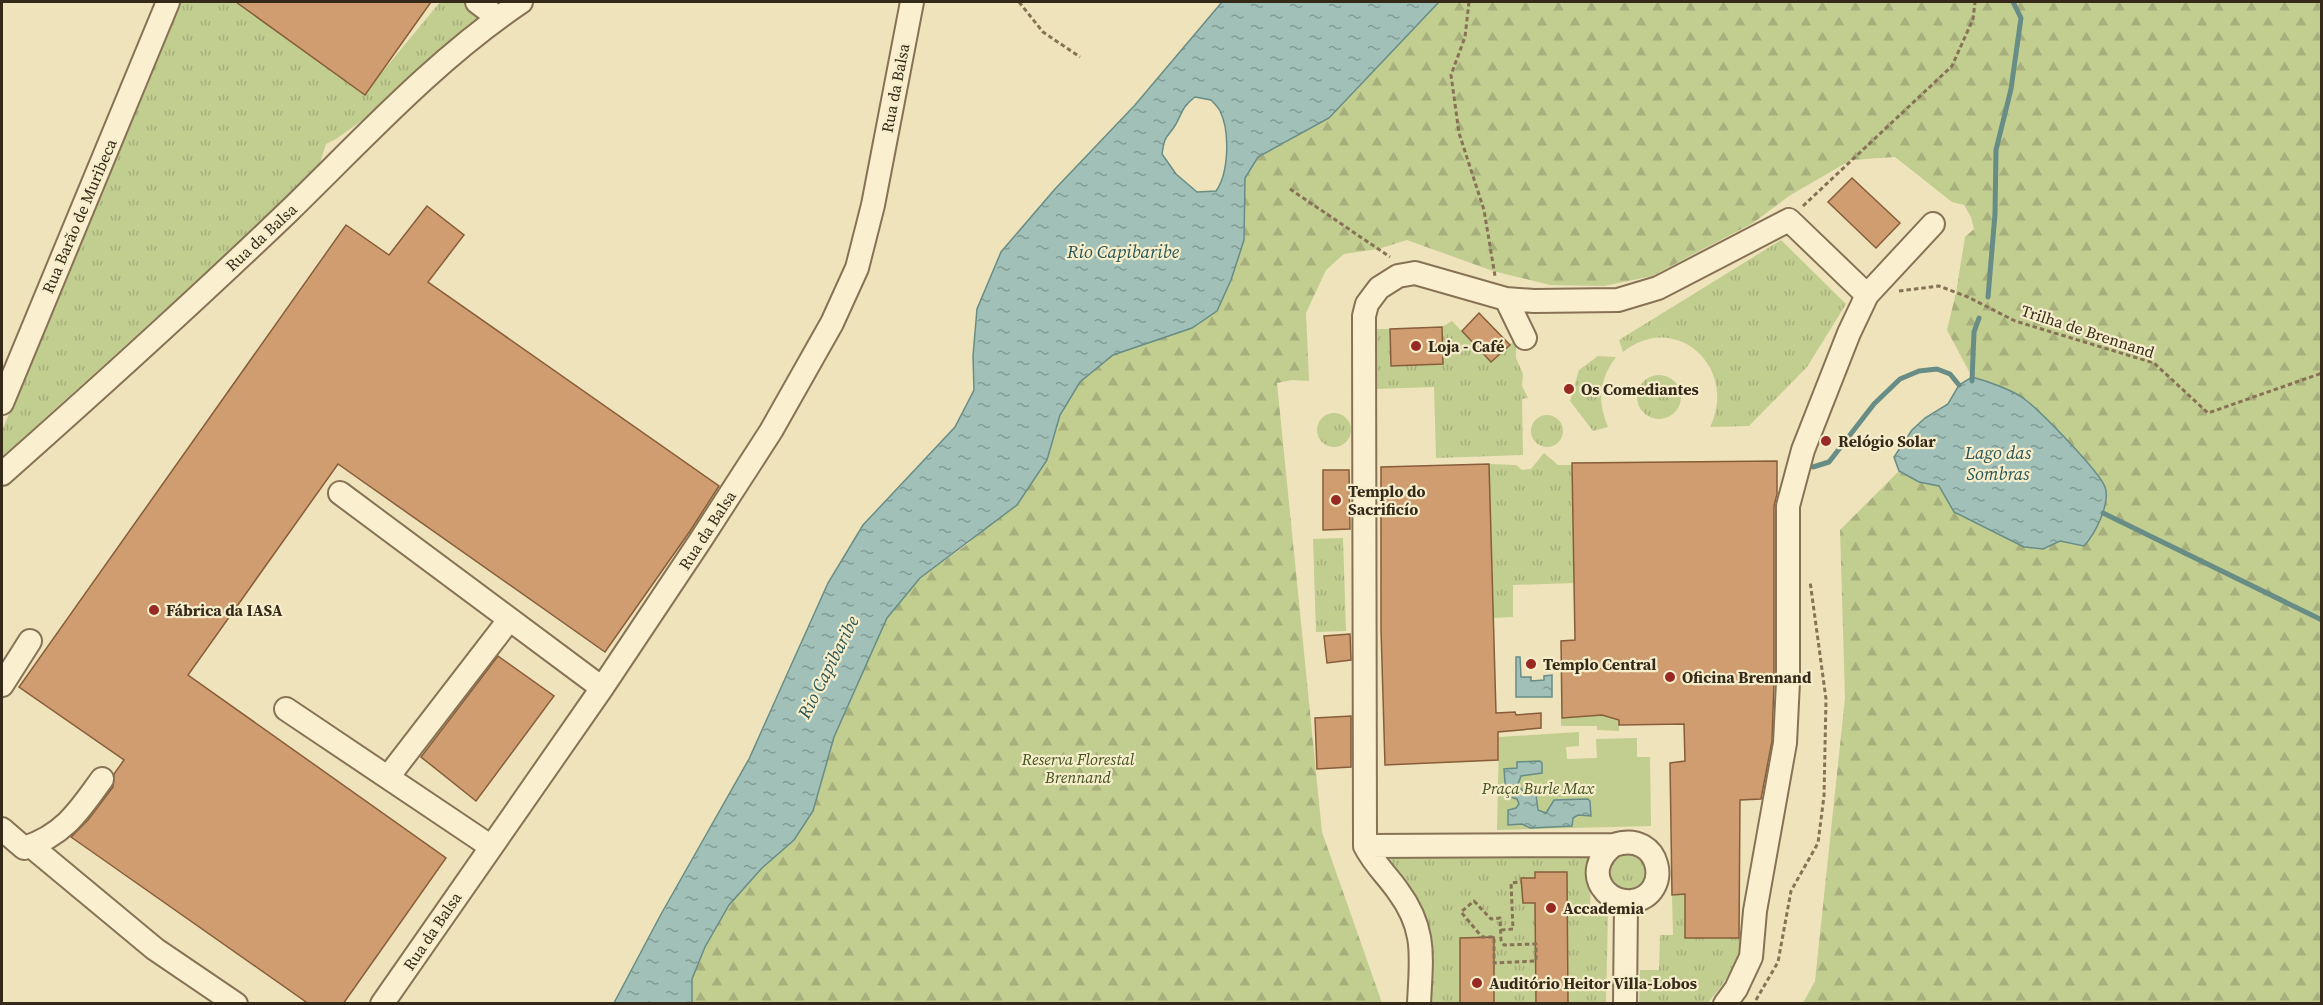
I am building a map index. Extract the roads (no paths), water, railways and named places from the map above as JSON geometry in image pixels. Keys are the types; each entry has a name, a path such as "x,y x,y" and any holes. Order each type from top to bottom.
{"street":[{"name":"Rua Barão de Muribeca","path":"2,403 168,2"},
{"path":"477,2 497,17"},
{"name":"Rua da Balsa","path":"2,474 145,346 424,80 497,17 521,2"},
{"name":"Rua da Balsa","path":"381,1004 602,688 771,431 805,374 857,268 870,215 912,2"},
{"path":"1419,1004 1420,934 1411,912 1398,891 1374,863 1365,846 1364,315 1367,304 1379,288 1398,276 1414,273 1506,299 1618,300 1658,288 1789,220 1867,295"},
{"path":"1725,1004 1736,989 1751,957 1755,911 1785,743 1788,682 1788,506 1803,450 1849,333 1867,295 1933,224"},
{"path":"1506,299 1525,338"},
{"path":"340,493 602,688"},
{"path":"388,777 509,620"},
{"path":"2,685 30,641"},
{"path":"286,709 490,846"},
{"path":"2,830 24,848 39,843 71,822 102,778"},
{"path":"1365,846 1614,845 1634,842 1651,852 1656,861 1657,880 1645,896 1626,902 1610,896 1599,882 1598,874 1602,856 1614,845"},
{"path":"31,846 155,949 236,1004"},
{"path":"1625,1004 1626,902"}],"water":[{"name":"Rio Capibaribe","path":"1222,2 1439,2 1329,118 1258,157 1245,178 1244,240 1231,280 1217,311 1192,328 1113,355 1080,382 1060,415 1047,460 1017,505 920,578 887,618 834,737 813,811 794,840 762,868 729,905 705,947 692,979 692,1003 614,1003 660,916 749,759 828,583 863,525 955,427 974,390 973,356 977,309 1001,252 1055,189 1135,105","holes":["1195,97 1211,100 1223,119 1227,140 1226,163 1224,174 1216,191 1197,192 1176,174 1162,154 1165,139 1183,109"]},
{"name":"Lago das Sombras","path":"1972,377 2022,397 2045,417 2101,479 2106,494 2104,510 2093,534 2084,546 2060,541 2043,549 2024,547 1954,512 1939,486 1919,482 1899,471 1894,457 1912,430 1925,418 1948,404 1959,385"},
{"path":"1516,657 1520,657 1521,677 1531,677 1531,681 1544,680 1544,676 1552,675 1552,697 1516,697"},
{"path":"1540,761 1542,773 1521,776 1518,784 1524,793 1536,795 1538,810 1546,813 1554,800 1588,799 1591,816 1578,815 1573,818 1572,826 1530,828 1522,824 1508,825 1508,810 1516,808 1519,804 1517,799 1506,796 1504,769 1517,768 1517,762"}],"waterway":[{"path":"1988,297 1995,214 1996,150 2011,89 2021,18 2013,2"},
{"path":"1972,381 1974,332 1979,318"},
{"path":"1813,467 1829,462 1874,404 1900,379 1919,371 1937,369 1950,374 1959,385"},
{"path":"2103,513 2322,620"}],"place":[{"name":"Loja - Café","path":"1416,346"},
{"name":"Os Comediantes","path":"1569,389"},
{"name":"Relógio Solar","path":"1826,441"},
{"name":"Templo do Sacrificío","path":"1336,500"},
{"name":"Fábrica da IASA","path":"154,610"},
{"name":"Templo Central","path":"1531,664"},
{"name":"Oficina Brennand","path":"1670,677"},
{"name":"Accademia","path":"1551,908"},
{"name":"Auditório Heitor Villa-Lobos","path":"1477,983"}],"park label":[{"name":"Reserva Florestal Brennand","path":"1078,768"},
{"name":"Praça Burle Max","path":"1538,788"}]}
